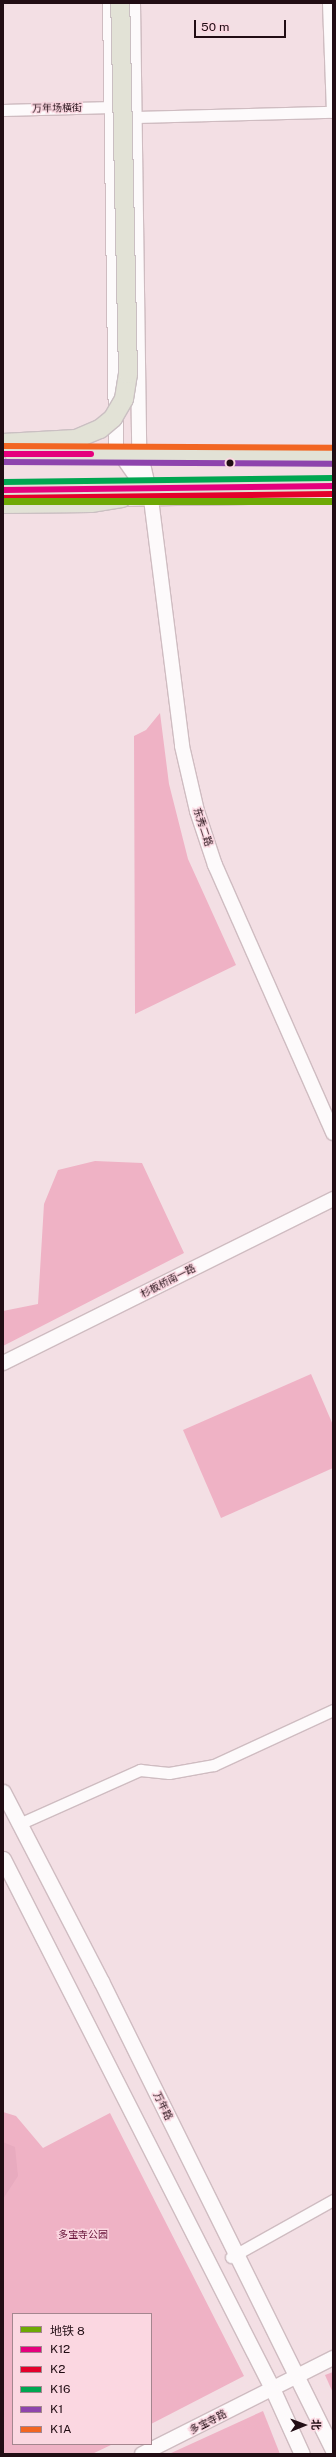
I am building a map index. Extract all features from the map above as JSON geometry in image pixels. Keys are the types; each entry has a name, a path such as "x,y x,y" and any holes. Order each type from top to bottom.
{"highway":[{"path":"3,443 76,439 100,429 114,418 124,398 128,374 120,3"},
{"path":"3,454 333,456"},
{"path":"3,490 333,486"},
{"path":"3,504 91,503 169,489"}],"main road":[{"path":"3,449 333,447"},
{"path":"3,496 151,499 333,496"},
{"name":"万年路","path":"3,1792 234,2255 297,2374 333,2450"},
{"path":"4,1865 272,2388 302,2454"}],"street":[{"path":"110,3 116,448 151,499"},
{"name":"东秀二路","path":"133,3 136,117 139,447 151,499 182,746 197,811 216,865 333,1133"},
{"path":"136,117 332,112 328,3"},
{"name":"万年场横街","path":"3,110 112,107"},
{"name":"杉板桥南一路","path":"3,1363 333,1199"},
{"path":"19,1824 140,1770 169,1773 214,1765 333,1710"},
{"path":"234,2255 333,2200"},
{"name":"多宝寺路","path":"142,2454 297,2374 333,2358"}],"green space":[{"path":"160,713 169,784 188,859 236,965 135,1014 134,736 146,730"},
{"path":"95,1161 142,1163 184,1253 3,1346 3,1311 38,1304 44,1204 58,1170"},
{"path":"311,1374 333,1425 333,1468 221,1518 183,1430"},
{"name":"多宝寺公园","path":"3,2112 16,2116 43,2148 110,2113 244,2376 152,2423 152,2313 12,2313 12,2445 111,2445 92,2454 3,2454"},
{"path":"333,2372 333,2393 325,2375"},
{"path":"263,2411 280,2454 169,2454"}],"shaded area":[{"path":"3,2142 15,2147 18,2176 3,2199"}],"metro line":[{"name":"8","path":"3,501 333,501"}],"transit line":[{"name":"K1A","path":"3,446 333,448"},
{"name":"K12","path":"3,454 91,454"},
{"name":"K1","path":"3,462 333,464"},
{"name":"K16","path":"3,482 333,478"},
{"name":"K12","path":"3,490 333,486"},
{"name":"K2","path":"3,498 333,494"}]}
